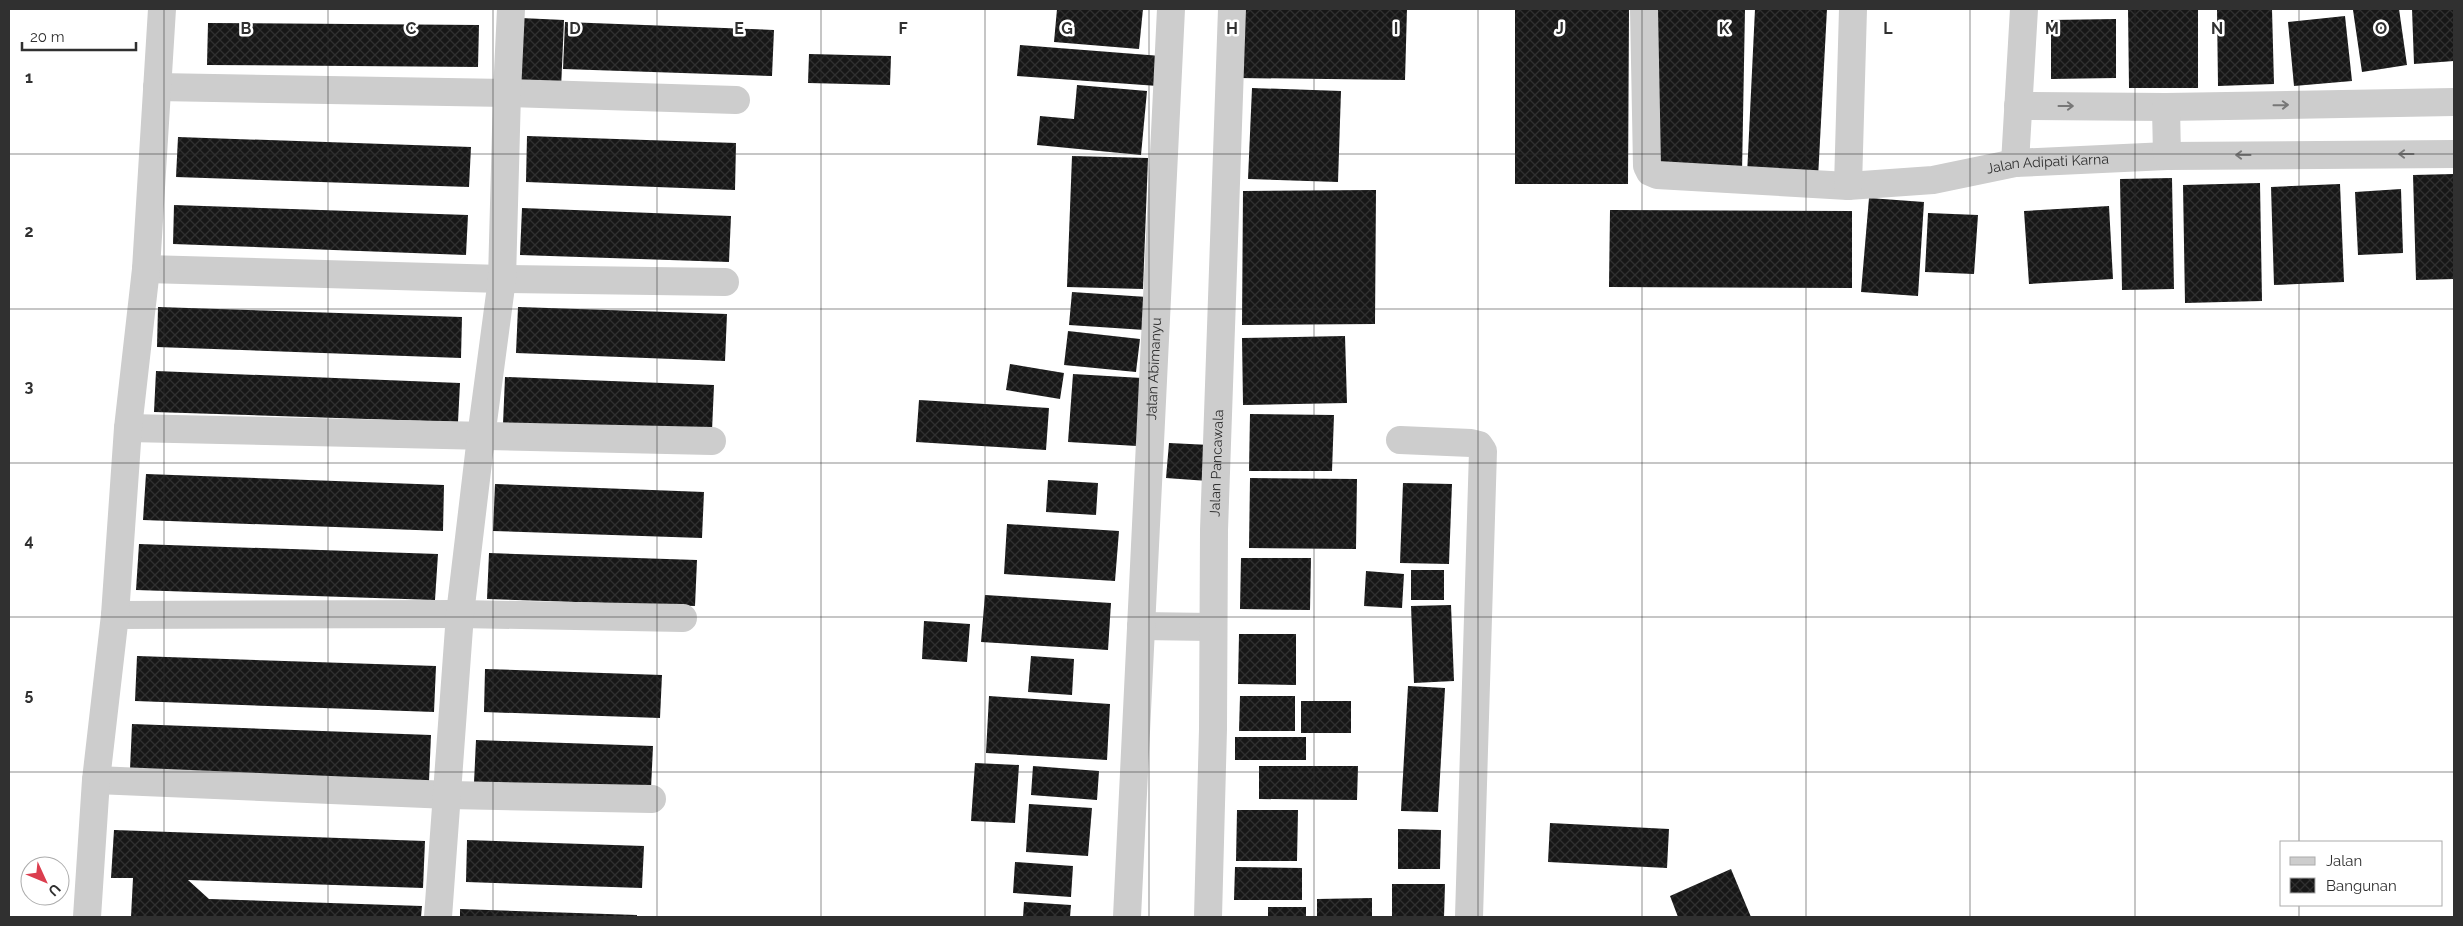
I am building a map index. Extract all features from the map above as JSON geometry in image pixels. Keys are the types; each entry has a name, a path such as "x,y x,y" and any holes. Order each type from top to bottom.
{"street":[{"path":"87,917 96,780 115,615 128,428 146,269 162,9"},
{"path":"438,917 449,795 460,614 502,279 511,9"},
{"name":"Jalan Abimanyu","path":"1127,917 1171,9"},
{"name":"Jalan Pancawala","path":"1208,917 1213,728 1212,627 1232,9"},
{"name":"Jalan Adipati Karna","path":"1644,9 1647,166 1650,172 1657,175 1848,186 1933,180 2016,163 2167,156 2454,154"},
{"path":"1848,186 1853,9"},
{"path":"2016,163 2024,9"},
{"path":"157,87 507,93 736,100"},
{"path":"2018,106 2166,107 2454,102"},
{"path":"2166,107 2167,156"},
{"path":"146,269 502,279 724,282"},
{"path":"128,428 712,441"},
{"path":"1400,440 1471,442 1479,445 1483,451 1469,917"},
{"path":"115,615 460,614 683,618"},
{"path":"1141,626 1212,627"},
{"path":"96,780 449,795 652,798"}],"building":[{"path":"1057,9 1143,9 1139,49 1054,42"},
{"path":"1241,9 1407,9 1405,80 1239,78"},
{"path":"1515,9 1629,9 1628,184 1515,184"},
{"path":"1654,9 1745,9 1742,173 1651,172"},
{"path":"1755,9 1827,9 1818,178 1747,175"},
{"path":"2128,9 2198,9 2198,88 2129,88"},
{"path":"2217,9 2272,9 2274,84 2218,86"},
{"path":"2399,9 2407,65 2362,72 2353,10"},
{"path":"2412,9 2454,9 2454,61 2414,64"},
{"path":"2345,16 2352,81 2294,86 2288,22"},
{"path":"521,18 564,20 561,89 518,87"},
{"path":"2116,19 2116,78 2051,79 2051,20"},
{"path":"565,22 774,30 772,76 563,69"},
{"path":"208,23 479,25 478,67 207,65"},
{"path":"1020,45 1161,56 1158,86 1017,76"},
{"path":"809,54 891,56 890,85 808,83"},
{"path":"1077,85 1147,91 1141,155 1037,145 1040,116 1074,119"},
{"path":"1252,88 1341,91 1338,182 1248,179"},
{"path":"527,136 736,143 735,190 526,182"},
{"path":"178,137 471,147 469,187 176,177"},
{"path":"1072,156 1148,158 1143,289 1067,287"},
{"path":"2454,174 2454,279 2416,280 2413,175"},
{"path":"2172,178 2174,289 2122,290 2120,179"},
{"path":"2260,183 2262,301 2185,303 2183,185"},
{"path":"2340,184 2344,282 2274,285 2271,187"},
{"path":"2401,189 2403,253 2358,255 2355,192"},
{"path":"1376,190 1375,324 1242,325 1243,191"},
{"path":"1869,198 1924,202 1918,296 1861,292"},
{"path":"174,205 468,215 466,255 173,244"},
{"path":"2109,206 2113,279 2029,284 2024,211"},
{"path":"522,208 731,216 729,262 520,255"},
{"path":"1610,210 1852,211 1852,288 1609,287"},
{"path":"1928,213 1978,215 1974,274 1925,272"},
{"path":"1072,292 1147,297 1145,330 1069,325"},
{"path":"158,307 462,317 461,358 157,347"},
{"path":"518,307 727,314 725,361 516,353"},
{"path":"1068,331 1140,339 1136,372 1064,365"},
{"path":"1345,336 1347,403 1243,405 1242,338"},
{"path":"1010,364 1064,373 1060,399 1006,390"},
{"path":"156,371 460,383 458,422 154,412"},
{"path":"1073,374 1142,378 1137,446 1068,442"},
{"path":"505,377 714,385 712,431 503,424"},
{"path":"919,400 1049,408 1046,450 916,442"},
{"path":"1250,414 1334,415 1332,471 1249,471"},
{"path":"1169,443 1210,445 1208,481 1166,478"},
{"path":"146,474 444,485 443,531 143,520"},
{"path":"1250,478 1357,479 1356,549 1249,548"},
{"path":"1048,480 1098,483 1096,515 1046,512"},
{"path":"1403,483 1452,484 1449,564 1400,563"},
{"path":"495,484 704,492 702,538 493,531"},
{"path":"1007,524 1119,531 1115,581 1004,574"},
{"path":"139,544 438,554 435,600 136,590"},
{"path":"489,553 697,560 695,606 487,599"},
{"path":"1241,558 1311,558 1310,610 1240,609"},
{"path":"1411,570 1444,570 1444,600 1411,600"},
{"path":"1366,571 1404,574 1402,608 1364,606"},
{"path":"985,595 1111,603 1108,650 981,642"},
{"path":"1451,605 1454,681 1414,683 1411,606"},
{"path":"924,621 970,624 967,662 922,659"},
{"path":"1239,634 1296,634 1296,685 1238,684"},
{"path":"137,656 436,666 434,712 135,701"},
{"path":"1031,656 1074,659 1072,695 1028,692"},
{"path":"485,669 662,675 660,718 484,712"},
{"path":"1408,686 1445,688 1438,812 1401,811"},
{"path":"989,696 1110,704 1107,760 986,753"},
{"path":"1240,696 1295,696 1295,731 1239,731"},
{"path":"1301,701 1351,701 1351,733 1301,733"},
{"path":"132,724 431,735 429,781 130,770"},
{"path":"1235,737 1306,737 1306,760 1235,760"},
{"path":"476,740 653,746 651,789 474,783"},
{"path":"975,763 1019,765 1015,823 971,821"},
{"path":"1033,766 1099,771 1097,800 1031,795"},
{"path":"1259,766 1358,766 1357,800 1259,799"},
{"path":"1029,804 1092,808 1088,856 1026,852"},
{"path":"1237,810 1298,810 1297,861 1236,861"},
{"path":"1550,823 1669,829 1667,868 1548,862"},
{"path":"1398,829 1441,830 1440,869 1398,869"},
{"path":"114,830 425,841 423,888 188,880 209,899 422,906 421,917 131,917 133,878 111,878"},
{"path":"467,840 644,846 642,888 466,882"},
{"path":"1015,862 1073,866 1071,897 1013,893"},
{"path":"1235,867 1302,868 1302,900 1234,900"},
{"path":"1731,869 1751,917 1678,917 1670,896"},
{"path":"1392,884 1445,884 1444,917 1392,917"},
{"path":"1372,898 1372,917 1317,917 1317,899"},
{"path":"1024,902 1071,905 1070,917 1023,917"},
{"path":"1268,907 1306,907 1306,917 1268,917"},
{"path":"460,909 637,915 637,917 460,917"}]}
